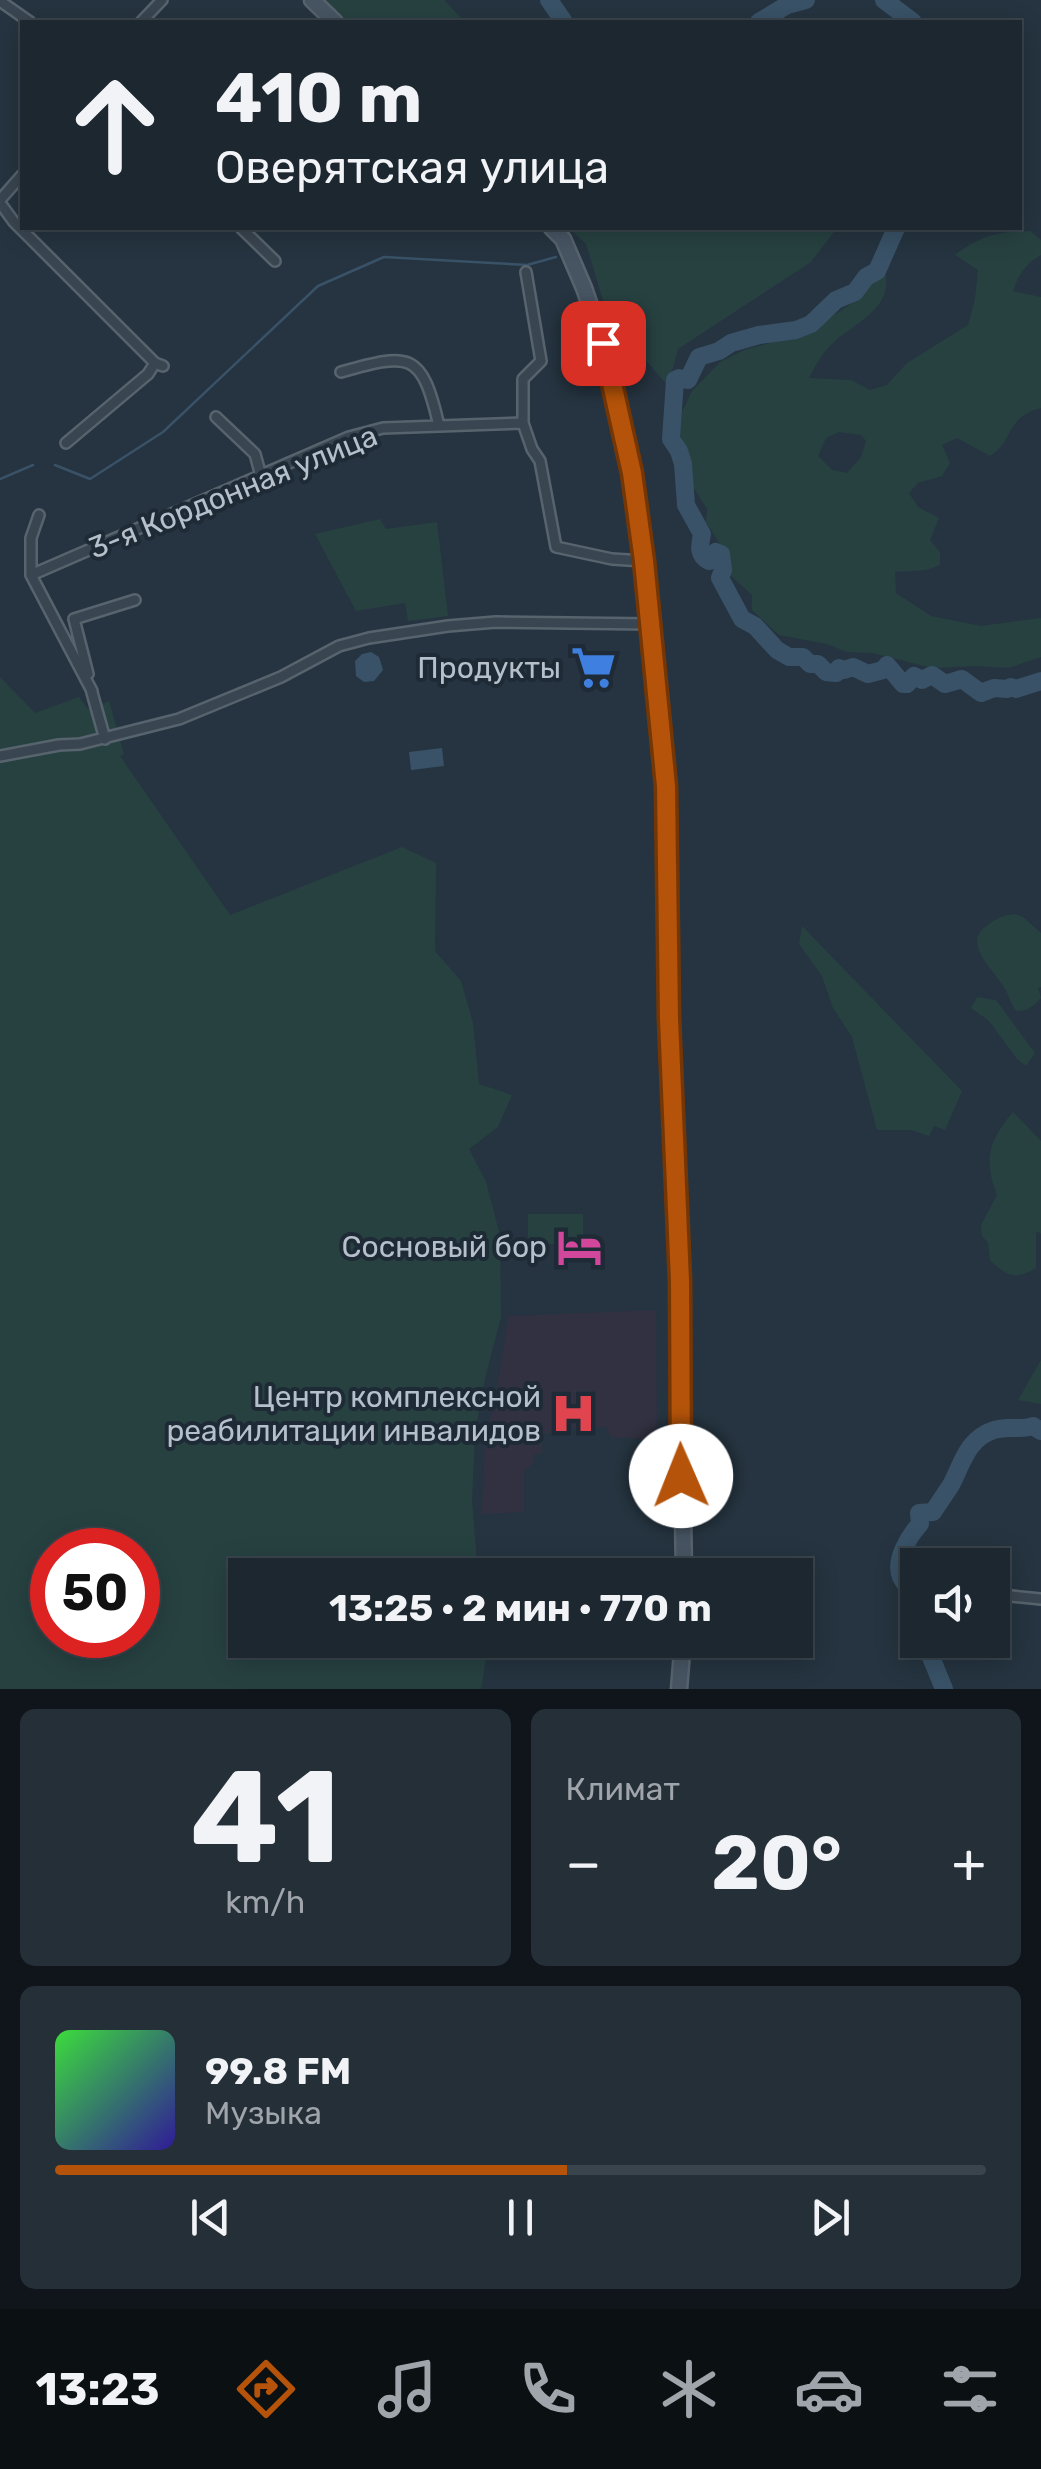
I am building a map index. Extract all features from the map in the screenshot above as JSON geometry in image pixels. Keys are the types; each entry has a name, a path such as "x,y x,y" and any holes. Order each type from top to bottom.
{"main road":[{"path":"312,0 333,20"},
{"path":"554,230 563,239 603,343 632,473 651,624 666,786 684,1558"},
{"path":"679,1689 682,1658"}],"street":[{"path":"143,20 162,0"},
{"path":"0,1 27,20"},
{"path":"20,177 0,202 20,228"},
{"path":"22,230 159,364 66,443"},
{"path":"242,230 276,261"},
{"path":"526,272 541,362 523,380 523,423 540,462 556,547 612,559 644,561"},
{"path":"341,372 380,361 407,362 422,372 440,426"},
{"path":"216,417 255,454 262,476"},
{"name":"3-я Кордонная улица","path":"31,575 350,438 382,428 523,423"},
{"path":"39,515 31,538 31,575 92,691"},
{"path":"105,739 74,619 135,600"},
{"path":"0,756 105,739 179,720 281,677 339,646 369,638 496,622 651,624"},
{"path":"1010,1596 1041,1599"}],"shaded area":[{"path":"371,652 379,657 383,670 374,681 364,682 356,676 355,661"},
{"path":"442,748 444,766 411,770 409,752"},
{"name":"Центр комплексной реабилитации инвалидов","path":"656,1310 657,1440 611,1437 606,1427 542,1433 542,1454 533,1454 533,1464 524,1471 524,1512 482,1514 485,1435 495,1401 508,1316"}],"green space":[{"path":"323,0 444,0 463,20 345,20"},
{"path":"571,230 835,230 811,262 678,349 668,386 608,317 586,244"},
{"path":"1030,231 1041,240 1041,255 1023,270 1013,291 1041,297 1041,408 1021,417 990,456 957,438 942,445 950,463 942,476 918,483 909,493 918,507 939,518 930,540 940,552 940,565 895,572 896,593 931,616 981,626 1041,618 1041,657 1008,668 932,668 779,635 752,610 752,595 730,575 730,565 706,522 707,509 690,482 689,455 680,434 682,412 692,391 720,362 744,350 814,328 854,302 869,279 881,273 886,275 886,287 877,307 831,345 809,378 851,380 870,390 887,385 907,363 968,325 978,270 955,255 982,239","holes":["839,432 861,435 866,441 861,457 847,473 832,470 818,456 826,438"]},
{"path":"380,519 386,529 437,522 448,616 408,621 405,603 356,611 315,534"},
{"path":"0,677 35,713 79,697 88,709 109,701 124,754 120,756 230,915 402,847 436,863 435,951 461,981 473,1023 479,1084 512,1095 498,1127 469,1149 486,1182 500,1235 501,1317 475,1432 472,1501 477,1558 228,1558 228,1658 486,1658 481,1689 0,1689"},
{"path":"1015,914 1041,933 1041,998 1020,1011 1016,1011 977,942 989,924"},
{"path":"802,926 962,1091 945,1130 934,1126 929,1136 911,1130 877,1130 852,1037 833,1008 822,976 799,944"},
{"path":"977,997 996,1000 1035,1053 1026,1066 989,1021 971,1008"},
{"path":"1013,1112 1041,1141 1041,1234 1036,1231 1036,1268 1017,1275 1006,1273 990,1260 981,1225 997,1195 990,1171 991,1150"},
{"path":"528,1214 583,1214 583,1244 528,1244"},
{"path":"1041,1360 1041,1404 1018,1400"}],"waterway":[{"path":"549,0 563,20"},
{"path":"762,20 787,5 806,0"},
{"path":"884,0 910,20"},
{"path":"895,230 877,271 866,277 855,292 836,300 811,324 731,343 699,357 688,380 675,380 671,439 683,464 686,505 702,534 701,553 709,561 716,552 721,554 720,578 742,619 755,626 777,650 789,657 803,657 826,672 853,667 868,674 887,665 903,684 914,676 922,680 932,675 945,684 962,679 981,693 1041,681"},
{"path":"55,465 90,479 163,432 318,286 384,257 527,265 556,257"},
{"path":"0,479 33,465"},
{"path":"904,1548 920,1524 919,1513 933,1512 978,1439 999,1429 1033,1426 1041,1431"},
{"path":"900,1560 900,1573"},
{"path":"931,1658 944,1689"}],"place":[{"name":"Пpoдукты","path":"594,668"},
{"name":"Сосновый бор","path":"580,1247"},
{"name":"Центр комплексной реабилитации инвалидов","path":"574,1414"}],"route":[{"path":"603,343 632,473 666,786 669,1019 680,1281 681,1476"}]}
